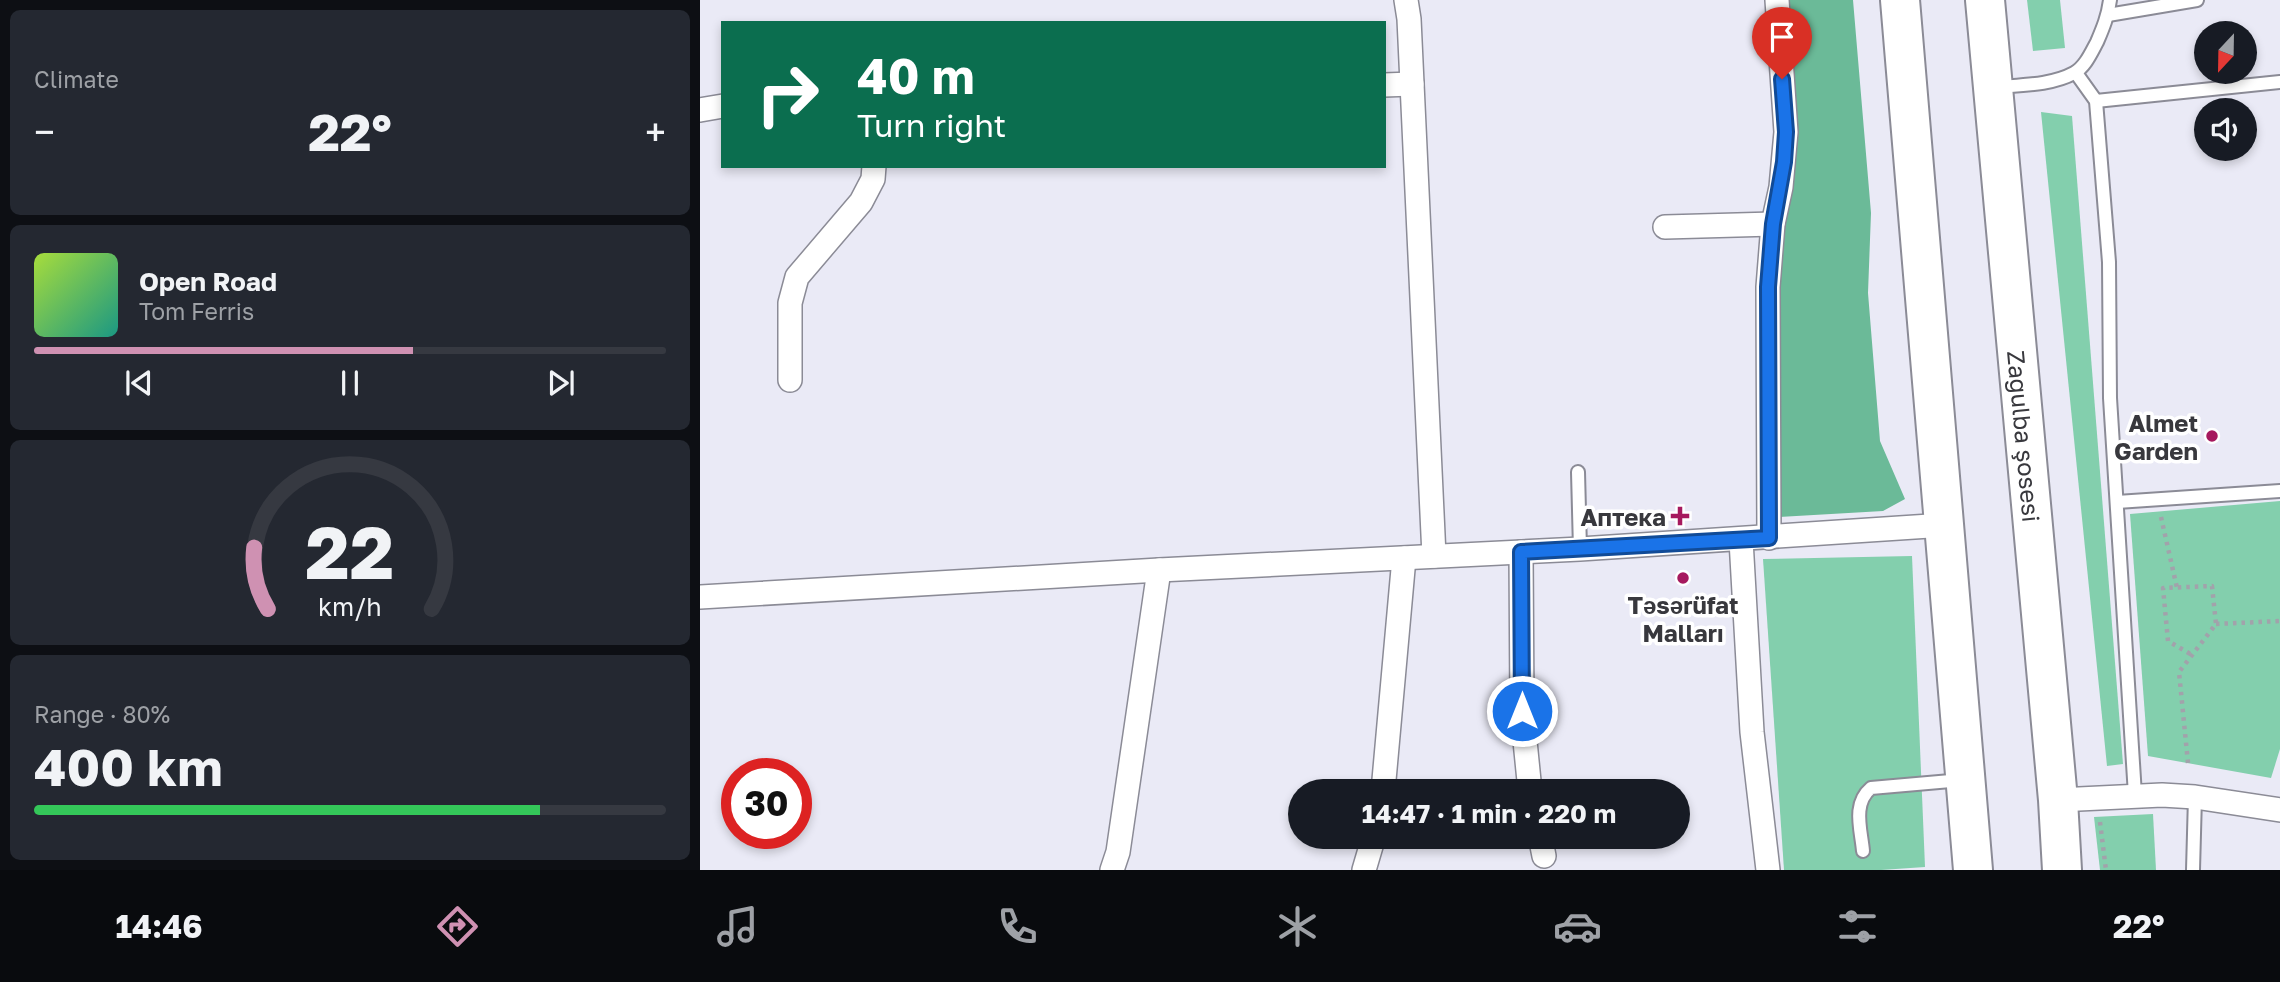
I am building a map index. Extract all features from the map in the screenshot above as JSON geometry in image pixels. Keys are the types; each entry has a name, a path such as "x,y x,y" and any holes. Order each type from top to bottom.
{"highway":[{"path":"1900,0 1973,870"},
{"name":"Zağulba şosesi","path":"1985,0 2058,800 2062,870"}],"street":[{"path":"1406,0 1434,556"},
{"path":"1769,538 1768,287 1773,224 1781,187 1786,132 1777,0"},
{"path":"1386,85 1412,84"},
{"path":"700,110 721,106"},
{"path":"790,380 790,303 797,277 861,202 873,179 874,168"},
{"path":"1665,227 1773,224"},
{"path":"700,597 1741,540 1945,526"},
{"path":"1741,540 1747,670 1768,870"},
{"path":"1521,552 1522,711 1529,779"},
{"path":"1384,779 1404,558"},
{"path":"1112,870 1118,852 1159,570"},
{"path":"2058,800 2135,795 2195,797 2280,810"},
{"path":"1364,870 1370,849"}],"lane":[{"path":"1994,87 2045,82 2076,73 2088,58 2108,15 2110,0"},
{"path":"2108,15 2197,0"},
{"path":"2076,73 2096,100 2109,262 2110,398 2135,795"},
{"path":"2096,100 2280,82"},
{"path":"1578,472 1580,549"},
{"path":"2117,502 2280,491"},
{"path":"1863,851 1859,806 1863,795 1871,788 1966,779"},
{"path":"2193,870 2195,797"}],"path":[{"path":"2159,511 2177,588"},
{"path":"2188,763 2179,671 2192,655 2216,624 2212,586 2162,588 2168,641 2192,655"},
{"path":"2216,624 2280,621"},
{"path":"2097,797 2106,870"}],"green space":[{"path":"1787,0 1853,0 1871,213 1868,293 1880,441 1905,499 1883,511 1779,517 1778,252 1795,163"},
{"path":"2027,0 2060,0 2065,48 2033,51"},
{"path":"2041,112 2072,116 2123,764 2107,766"},
{"path":"2280,501 2280,749 2271,778 2148,756 2130,514"},
{"path":"1912,556 1925,867 1784,870 1763,559"},
{"path":"2153,814 2156,870 2100,870 2094,817"}],"place":[{"name":"Almet Garden","path":"2212,436"},
{"name":"Аптека","path":"1680,516"},
{"name":"Təsərüfat Malları","path":"1683,578"}],"route":[{"path":"1522,711 1521,552 1769,538 1768,287 1773,224 1784,162 1786,132 1782,79"}]}
